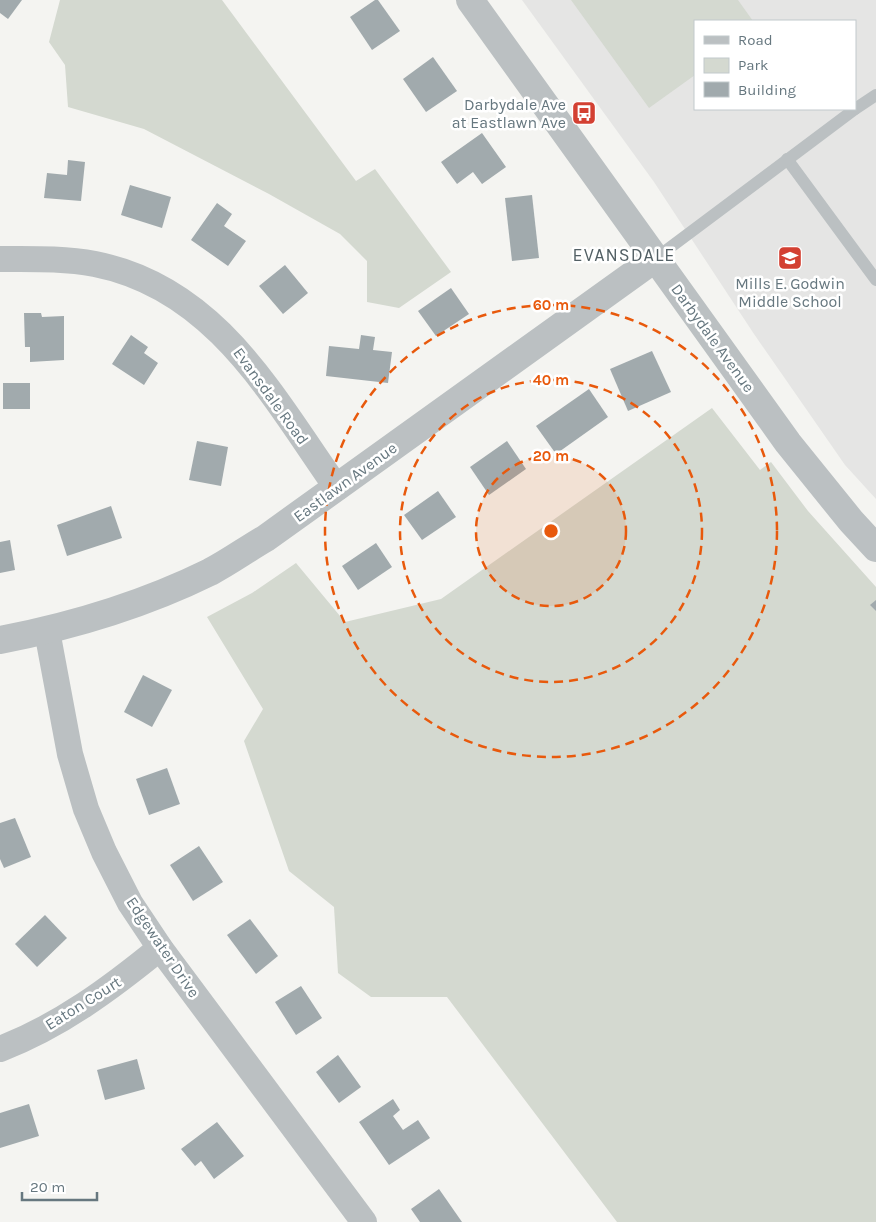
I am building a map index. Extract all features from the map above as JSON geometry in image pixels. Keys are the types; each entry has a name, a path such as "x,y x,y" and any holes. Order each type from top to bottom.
{"street":[{"name":"Darbydale Avenue","path":"470,0 788,443 851,521 876,548"},
{"name":"Eastlawn Avenue","path":"0,640 94,619 154,598 211,571 266,538 656,258"},
{"name":"Evansdale Road","path":"0,259 63,260 96,264 119,270 148,282 176,297 203,316 232,343 273,394 337,488"},
{"name":"Edgewater Drive","path":"47,631 70,754 86,809 104,852 130,903 160,948 364,1222"},
{"name":"Eaton Court","path":"0,1049 18,1042 68,1016 116,984 160,948"}],"lane":[{"path":"856,108 876,95"},
{"path":"656,258 854,110"},
{"path":"787,160 876,280"}],"shaded area":[{"name":"Mills E. Godwin Middle School","path":"522,0 876,0 876,499 845,465 754,334 654,182"}],"green space":[{"path":"60,0 222,0 356,181 375,169 451,272 399,308 367,302 367,261 340,234 269,194 144,129 68,107 65,65 49,42"},
{"path":"571,0 738,0 752,20 694,20 694,76 649,108"},
{"path":"712,408 760,470 771,462 808,511 876,587 876,1222 617,1222 447,997 371,997 338,973 334,907 289,871 244,741 263,709 207,617 252,593 296,563 345,622 441,599"}],"building":[{"path":"0,0 22,0 8,19 0,13"},
{"path":"375,0 378,0 400,31 372,50 350,17"},
{"path":"433,57 457,91 426,112 403,79"},
{"path":"482,133 506,167 482,184 473,172 457,184 441,162"},
{"path":"68,160 85,162 81,201 44,198 47,173 67,175"},
{"path":"130,185 171,197 162,228 121,215"},
{"path":"532,195 539,258 512,261 505,198"},
{"path":"217,203 232,214 224,226 246,241 228,266 191,240"},
{"path":"285,265 308,293 283,314 259,286"},
{"path":"451,288 469,314 436,336 418,311"},
{"path":"24,313 41,313 42,317 64,316 64,360 30,362 30,347 25,347"},
{"path":"131,335 148,347 144,353 158,363 144,385 112,364"},
{"path":"361,335 375,337 373,350 392,352 388,383 326,376 329,346 359,349"},
{"path":"652,351 671,392 628,411 610,369"},
{"path":"3,383 30,383 30,409 3,409"},
{"path":"589,389 608,417 556,454 536,426"},
{"path":"197,441 228,447 221,486 189,480"},
{"path":"507,441 526,469 489,495 470,467"},
{"path":"438,491 456,517 422,540 404,515"},
{"path":"111,506 122,538 67,556 57,525"},
{"path":"10,540 15,570 0,573 0,542"},
{"path":"376,543 392,567 358,590 342,566"},
{"path":"876,600 876,611 870,605"},
{"path":"143,675 172,690 152,727 124,712"},
{"path":"167,768 180,804 149,815 136,779"},
{"path":"15,818 31,857 4,868 0,859 0,823"},
{"path":"199,846 223,882 193,901 170,865"},
{"path":"45,915 67,938 37,967 15,944"},
{"path":"250,919 278,956 256,974 227,935"},
{"path":"301,986 322,1018 296,1035 275,1002"},
{"path":"338,1055 361,1087 339,1103 316,1072"},
{"path":"137,1059 145,1089 105,1100 97,1070"},
{"path":"393,1099 400,1110 393,1116 403,1130 418,1120 430,1138 389,1165 359,1122"},
{"path":"29,1104 39,1136 0,1148 0,1113"},
{"path":"217,1122 244,1156 214,1179 201,1161 195,1166 181,1149"},
{"path":"439,1189 462,1222 420,1222 411,1209"}],"place":[{"name":"Darbydale Ave at Eastlawn Ave","path":"584,113"},
{"name":"Mills E. Godwin Middle School","path":"790,258"}],"district":[{"name":"EVANSDALE","path":"624,255"}]}
